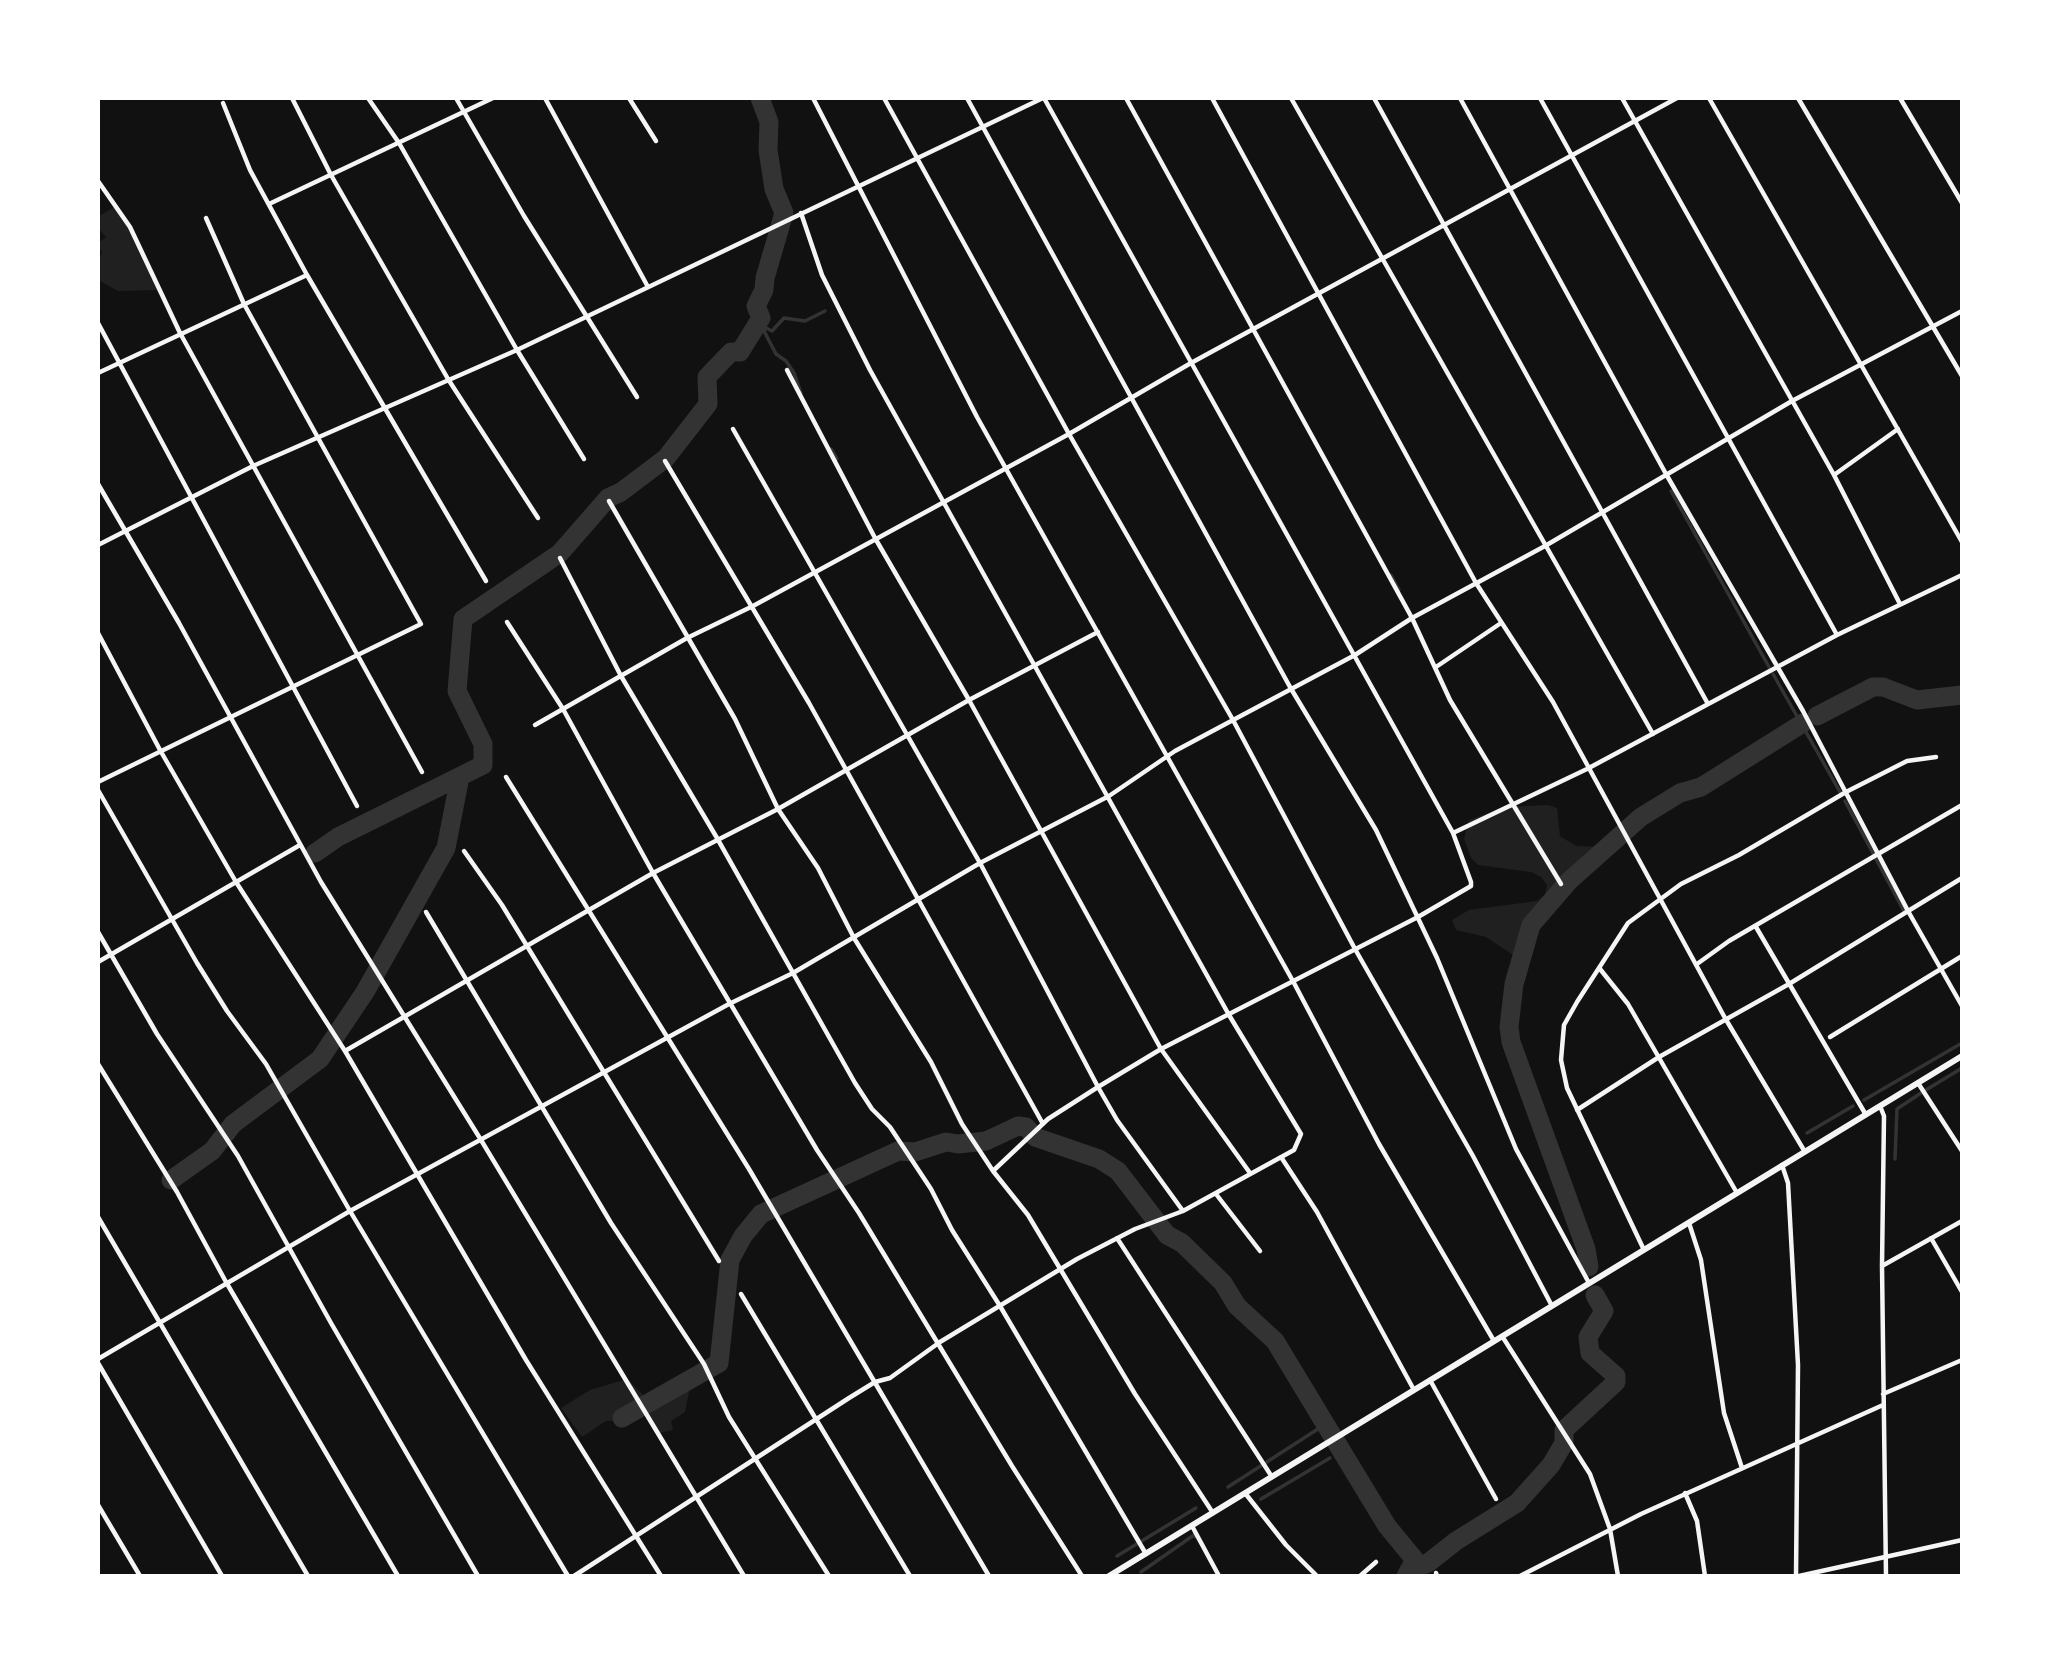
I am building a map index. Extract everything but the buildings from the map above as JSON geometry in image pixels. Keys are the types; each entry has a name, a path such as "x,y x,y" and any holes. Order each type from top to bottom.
{"main road":[{"path":"1109,1576 1962,1056"}],"street":[{"path":"292,98 331,176 448,379 538,518"},
{"path":"368,98 399,143 517,351 584,459"},
{"path":"456,98 584,316 637,397"},
{"path":"269,204 493,98"},
{"path":"545,98 648,287"},
{"path":"629,98 656,141"},
{"path":"813,98 1005,467 1294,983 1379,1144 1494,1341"},
{"path":"884,98 1069,434 1233,720 1355,948 1473,1156 1552,1306"},
{"path":"967,98 1290,687 1376,830 1418,917 1516,1149 1589,1283"},
{"path":"98,545 253,466 517,351 584,316 1044,98 1453,833 1471,886 1294,983 1161,1049 1098,1087 1043,1125 993,1171"},
{"path":"1126,98 1412,618 1450,700 1561,884"},
{"path":"1212,98 1476,583 1553,702 1587,769 1662,899 1725,1018 1805,1152"},
{"path":"1291,98 1653,734"},
{"path":"1374,98 1447,225 1709,704"},
{"path":"1460,98 1666,474 1778,666 1908,911 1962,1006"},
{"path":"1540,98 1837,635"},
{"path":"1622,98 1834,475 1900,604"},
{"path":"535,725 687,638 753,606 1069,434 1254,328 1677,98"},
{"path":"1709,98 1962,542"},
{"path":"1798,98 1962,376"},
{"path":"1900,98 1962,203"},
{"path":"223,103 250,170 307,275 486,580"},
{"path":"98,181 130,227 180,333 422,772"},
{"path":"573,1576 816,1419 875,1382 890,1378 940,1342 1061,1269 1117,1238 1183,1211 1294,1150 1301,1134 1229,1015 870,370 828,287 801,214"},
{"path":"98,782 421,624 320,437 244,304 206,218"},
{"path":"98,373 307,275"},
{"path":"222,1576 98,1361 159,1320 349,1211 729,1004 793,973 979,863 1109,796 1168,757 1290,687 1355,655 1412,618 1545,546 1792,401 1962,311"},
{"path":"98,323 357,806"},
{"path":"787,370 875,538 969,700 1161,1049 1250,1173"},
{"path":"733,429 979,863 1117,1121 1183,1211"},
{"path":"1834,475 1898,429"},
{"path":"664,461 753,606 847,769 1043,1125"},
{"path":"98,484 300,845 744,1576"},
{"path":"608,501 735,719 778,809 818,868 854,938 931,1062 962,1124 993,1171 1018,1200 1135,1394 1213,1513"},
{"path":"560,558 621,676 717,838 855,1083 872,1109 890,1127 931,1189 951,1230 1000,1306 1146,1553"},
{"path":"1453,833 1587,769 1837,635 1962,575"},
{"path":"507,622 563,709 653,873 817,1150 940,1342 1012,1466 1083,1576"},
{"path":"1436,667 1501,623"},
{"path":"345,1051 653,873 778,809 969,700 1098,632"},
{"path":"98,633 160,750 236,882 345,1051 526,1360 661,1576"},
{"path":"1644,1250 1567,1088 1561,1060 1564,1025 1628,923 1681,884 1739,855 1846,792 1907,761 1936,757"},
{"path":"506,777 591,910 989,1576"},
{"path":"98,790 227,1011 266,1064 349,1211 568,1576"},
{"path":"1697,964 1962,805"},
{"path":"98,962 300,845"},
{"path":"464,851 527,945 719,1261"},
{"path":"1577,1110 1659,1057 1789,984 1962,878"},
{"path":"426,912 619,1235 704,1364 729,1418 829,1576"},
{"path":"1756,927 1866,1115"},
{"path":"98,932 157,1034 239,1156 478,1576"},
{"path":"1830,1037 1962,956"},
{"path":"1600,969 1628,1004 1738,1193"},
{"path":"98,1064 177,1192 226,1282 398,1576"},
{"path":"1918,1083 1962,1151"},
{"path":"1880,1106 1884,1116 1882,1266 1885,1576"},
{"path":"1281,1157 1317,1212 1414,1390"},
{"path":"1782,1165 1788,1183 1798,1365 1797,1576 1962,1540"},
{"path":"1216,1194 1260,1251"},
{"path":"98,1217 309,1576"},
{"path":"1882,1266 1962,1222"},
{"path":"1689,1223 1701,1260 1724,1413 1742,1468"},
{"path":"1117,1238 1272,1477"},
{"path":"1931,1238 1962,1292"},
{"path":"741,1294 911,1576"},
{"path":"1502,1336 1590,1474 1610,1529 1618,1576"},
{"path":"1883,1394 1962,1360"},
{"path":"1430,1380 1496,1499"},
{"path":"1520,1576 1685,1493 1883,1405"},
{"path":"1245,1493 1286,1545 1317,1576"},
{"path":"1685,1493 1697,1521 1705,1576"},
{"path":"98,1505 140,1576"},
{"path":"1192,1525 1219,1576"},
{"path":"1360,1576 1376,1562"}],"shaded area":[{"path":"114,207 129,228 157,290 118,291 98,280 98,260 102,253 98,243 106,237 98,228 98,217"},
{"path":"1548,805 1557,808 1560,836 1576,846 1597,847 1593,859 1532,923 1522,949 1513,955 1486,937 1456,930 1452,920 1469,910 1537,901 1545,895 1547,885 1541,877 1531,872 1478,865 1471,858 1464,839 1469,820 1505,807"},
{"path":"683,1377 690,1387 685,1412 671,1421 673,1430 660,1433 648,1413 638,1414 629,1409 621,1421 606,1421 582,1437 561,1408 590,1390 627,1379 652,1404 668,1394"}],"waterway":[{"path":"315,853 338,837 483,765 483,744 457,691 463,619 560,553 608,498 621,492 666,458 708,404 707,377 731,352 740,352 761,318 756,306 764,290 784,213 774,189 768,150 769,122 760,98"},
{"path":"766,328 772,331 784,318 805,321 825,311"},
{"path":"761,318 766,328 764,331 776,354 786,361 794,373 801,393"},
{"path":"831,449 837,459"},
{"path":"1671,491 1769,667"},
{"path":"1391,575 1399,590"},
{"path":"1773,674 1840,792"},
{"path":"1817,716 1873,687 1883,687 1917,700 1962,695"},
{"path":"1589,1267 1586,1249 1511,1042 1509,1027 1514,984 1531,925 1569,881 1641,817 1680,793 1701,787 1803,723"},
{"path":"171,1180 212,1151 233,1124 320,1059 365,992 446,848 460,777"},
{"path":"1845,801 1874,855"},
{"path":"1876,859 1905,913"},
{"path":"1864,1100 1962,1043"},
{"path":"1926,1090 1962,1068"},
{"path":"1895,1159 1897,1109 1921,1093"},
{"path":"1807,1133 1853,1106"},
{"path":"622,1418 719,1363 730,1260 743,1236 761,1214 898,1151 915,1152 946,1142 958,1144 986,1141 1018,1126 1026,1127 1035,1137 1099,1159 1118,1171 1167,1235 1182,1243 1223,1283 1237,1306 1275,1341 1387,1526 1415,1560"},
{"path":"1406,1576 1415,1560 1420,1566 1428,1563 1456,1541 1517,1503 1551,1465 1564,1443 1564,1430 1616,1382 1616,1376 1590,1353 1588,1337 1604,1311 1595,1295"},
{"path":"1228,1487 1321,1427"},
{"path":"1261,1499 1330,1458"},
{"path":"1117,1556 1196,1508"},
{"path":"1141,1572 1194,1535 1196,1537"}]}
